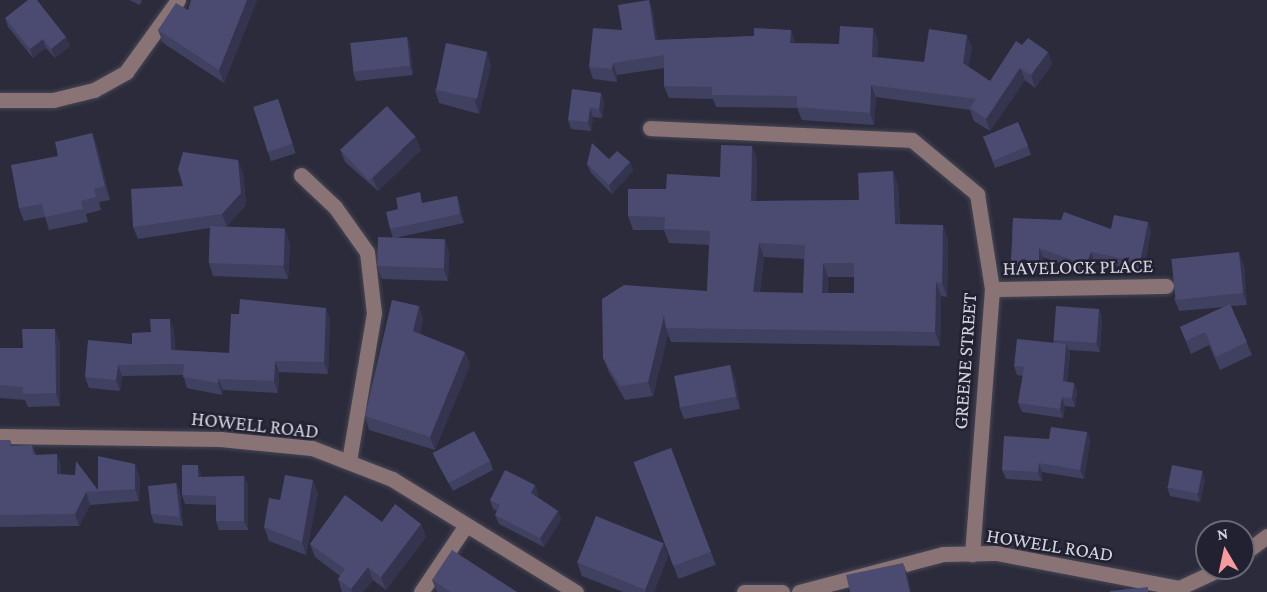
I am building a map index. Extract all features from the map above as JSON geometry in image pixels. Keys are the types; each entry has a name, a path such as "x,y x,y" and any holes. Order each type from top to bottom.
{"street":[{"path":"0,100 53,100 94,90 126,72 149,47 178,0"},
{"name":"GREENE STREET","path":"650,128 912,140 977,194 992,289 972,554"},
{"path":"301,175 335,207 367,252 374,313 349,460"},
{"name":"HAVELOCK PLACE","path":"992,289 1166,286"},
{"name":"HOWELL ROAD","path":"0,436 220,439 312,448 392,478 464,528 576,592"},
{"path":"421,592 464,528"},
{"name":"HOWELL ROAD","path":"800,592 943,554 996,553 1179,588 1196,580"},
{"path":"744,592 782,592"}],"building":[{"path":"28,0 37,0 66,37 51,49 43,39 30,49 5,18"},
{"path":"191,0 247,0 219,70 158,30 176,3 188,10"},
{"path":"649,0 655,40 754,36 754,28 791,30 790,43 839,44 840,26 873,28 872,57 924,62 929,29 967,35 963,63 990,81 1016,41 1022,45 1028,38 1048,52 1031,75 1020,68 986,119 970,108 976,99 871,85 870,113 797,107 797,96 712,95 712,87 664,86 664,55 613,63 612,69 589,67 593,28 622,30 618,5"},
{"path":"407,37 410,66 353,72 350,43"},
{"path":"446,43 487,52 477,99 436,90"},
{"path":"572,89 601,93 599,109 590,108 588,122 568,120"},
{"path":"278,99 293,144 268,152 253,107"},
{"path":"387,106 416,137 369,180 340,150"},
{"path":"1018,122 1028,146 993,161 983,137"},
{"path":"92,133 105,186 94,189 96,197 81,201 83,209 45,217 42,204 19,208 11,165 58,156 55,142"},
{"path":"592,143 609,159 617,151 630,162 609,185 587,164"},
{"path":"721,145 752,146 751,201 859,200 858,173 893,171 895,224 943,225 942,283 936,282 935,332 666,328 664,316 648,382 620,386 603,358 602,299 624,285 707,291 710,231 664,229 665,217 628,216 628,189 666,189 667,174 720,177","holes":["759,243 805,245 803,293 753,292","823,263 854,263 854,293 822,293"]},
{"path":"183,152 238,160 241,193 222,214 133,227 131,189 183,186 178,169"},
{"path":"420,192 422,203 457,196 460,214 390,229 386,212 398,209 396,198"},
{"path":"1064,212 1111,229 1114,215 1148,222 1140,262 1091,252 1086,265 1039,248 1039,266 1011,265 1013,218 1061,220"},
{"path":"210,226 285,229 284,266 209,263"},
{"path":"378,237 445,239 444,268 377,266"},
{"path":"1239,252 1243,293 1176,300 1171,259"},
{"path":"240,299 326,308 324,362 275,361 274,381 218,379 218,383 183,377 184,364 118,365 116,380 85,377 88,340 132,344 132,333 151,332 150,319 170,319 171,350 229,353 231,314 239,314"},
{"path":"392,300 419,306 413,331 465,352 430,437 365,416"},
{"path":"1230,304 1247,342 1216,357 1205,332 1186,341 1180,327"},
{"path":"1056,306 1099,309 1097,343 1054,340"},
{"path":"22,329 55,329 56,393 23,394 23,387 0,385 0,348 23,348"},
{"path":"1017,339 1066,344 1063,381 1074,383 1072,398 1062,397 1060,409 1018,403 1024,367 1014,366"},
{"path":"730,365 736,396 680,407 674,376"},
{"path":"1051,427 1087,432 1080,470 1039,463 1038,472 1002,470 1004,436 1049,439"},
{"path":"474,431 490,461 448,483 433,453"},
{"path":"0,440 10,440 10,446 32,445 33,455 57,454 57,474 75,475 76,461 98,490 98,456 135,464 135,489 86,492 75,514 0,515"},
{"path":"671,448 711,552 673,566 634,462"},
{"path":"182,465 198,465 198,477 244,476 244,521 216,521 216,496 182,495"},
{"path":"1172,465 1202,471 1198,493 1168,488"},
{"path":"505,470 535,485 531,493 558,511 540,538 495,515 500,505 490,500"},
{"path":"285,475 313,480 302,542 264,527 269,498 280,500"},
{"path":"176,483 180,517 151,514 148,486"},
{"path":"345,495 382,522 395,504 421,524 381,577 368,567 351,589 338,579 345,569 310,544"},
{"path":"596,516 664,543 645,590 577,562"},
{"path":"452,550 517,592 451,592 432,580"},
{"path":"903,563 910,592 850,592 846,575"},
{"path":"1148,587 1148,592 1110,592 1110,591"}]}
